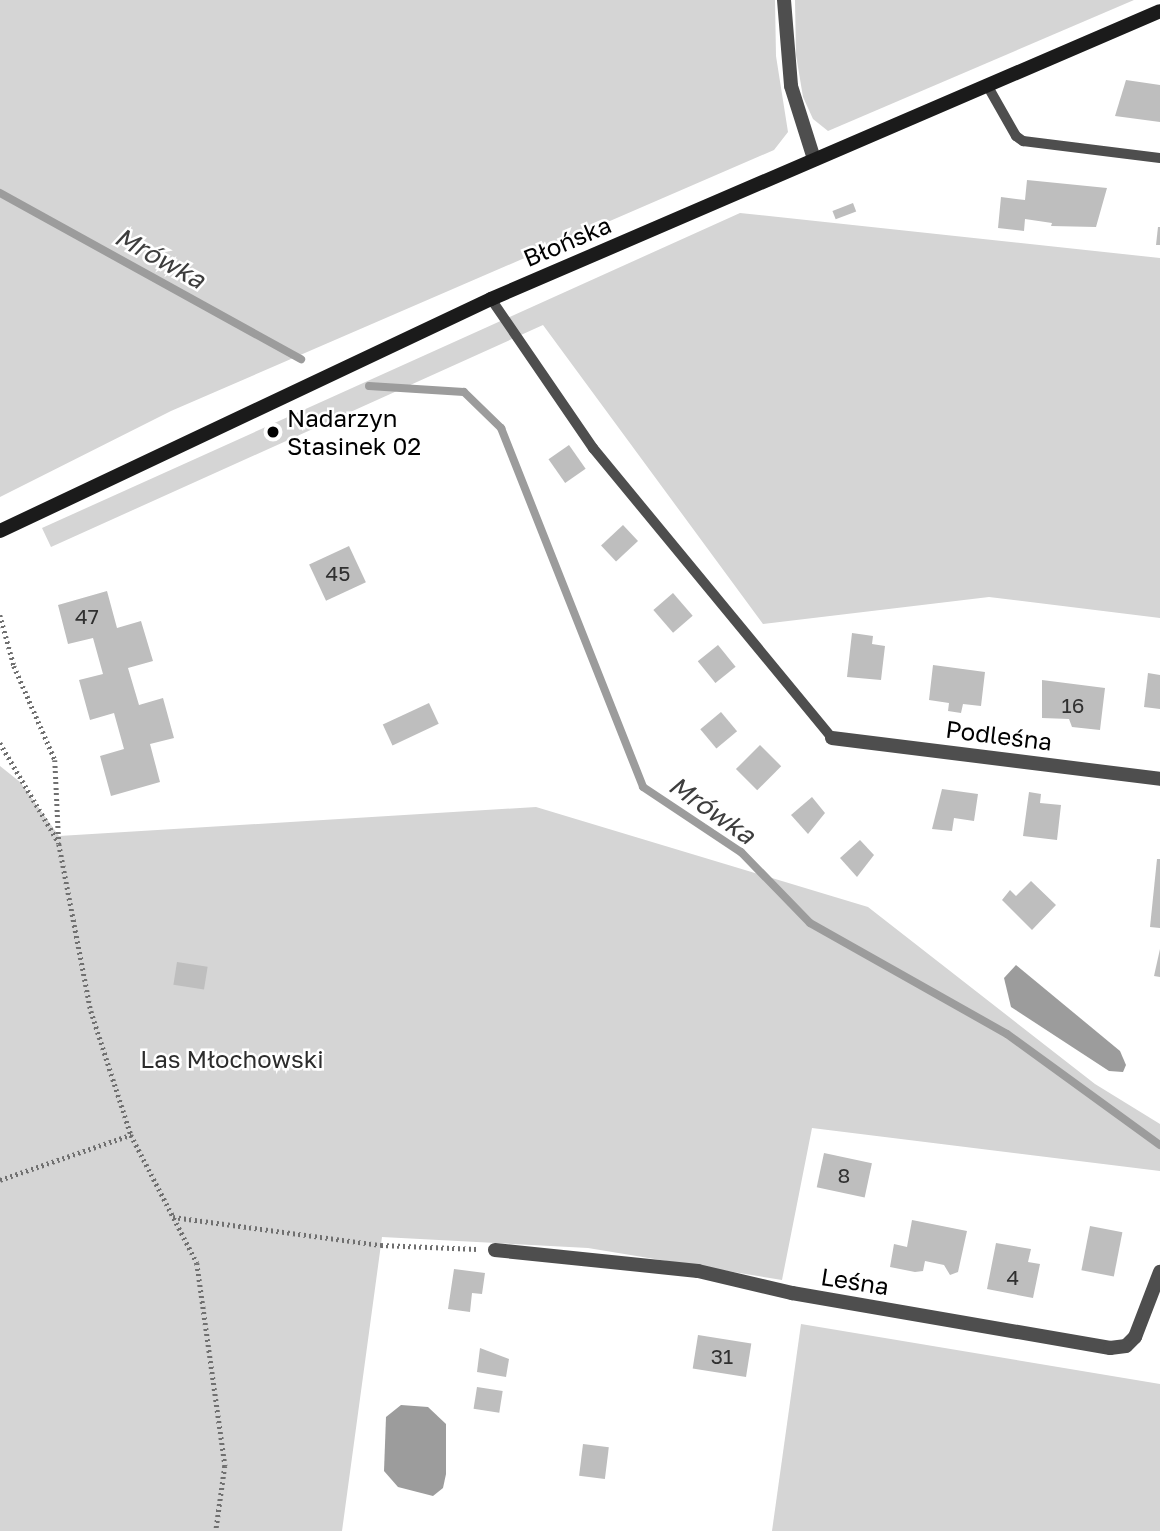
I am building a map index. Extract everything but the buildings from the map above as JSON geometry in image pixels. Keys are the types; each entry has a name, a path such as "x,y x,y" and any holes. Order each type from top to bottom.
{"main road":[{"name":"Błońska","path":"0,531 491,299 1160,11"}],"street":[{"path":"784,0 791,86 814,159"},
{"name":"Podleśna","path":"832,738 1160,779"},
{"name":"Leśna","path":"495,1250 698,1271 793,1293 1110,1348 1126,1346 1135,1337 1160,1272"}],"lane":[{"path":"987,85 1016,136 1023,141 1160,158"},
{"path":"491,299 593,448 832,738"}],"path":[{"path":"0,615 14,666 55,760 59,844 91,1011 131,1135 197,1263 225,1466 216,1531"},
{"path":"0,743 59,844"},
{"path":"0,1180 131,1135"},
{"path":"173,1217 381,1245 495,1250"}],"green space":[{"path":"0,0 775,0 776,56 788,132 774,150 171,411 0,497"},
{"path":"795,0 1134,0 828,131 813,119 803,97 796,55"},
{"path":"740,213 1160,258 1160,618 989,597 763,624 543,325 51,547 42,528"},
{"name":"Las Młochowski","path":"0,766 20,782 59,836 536,807 868,907 1095,1084 1160,1124 1160,1171 812,1128 782,1280 588,1248 382,1237 342,1531 0,1531"},
{"path":"801,1324 1160,1384 1160,1531 772,1531"}],"shaded area":[{"path":"1016,965 1120,1051 1126,1065 1123,1072 1109,1071 1011,1007 1004,978"},
{"path":"401,1405 428,1407 446,1424 446,1474 443,1488 433,1496 398,1487 384,1471 386,1417"}],"waterway":[{"name":"Mrówka","path":"0,193 301,359"},
{"name":"Mrówka","path":"369,386 464,392 501,428 643,787 741,852 810,923 1007,1034 1160,1145"}],"place":[{"name":"Nadarzyn Stasinek 02","path":"273,432"}]}
